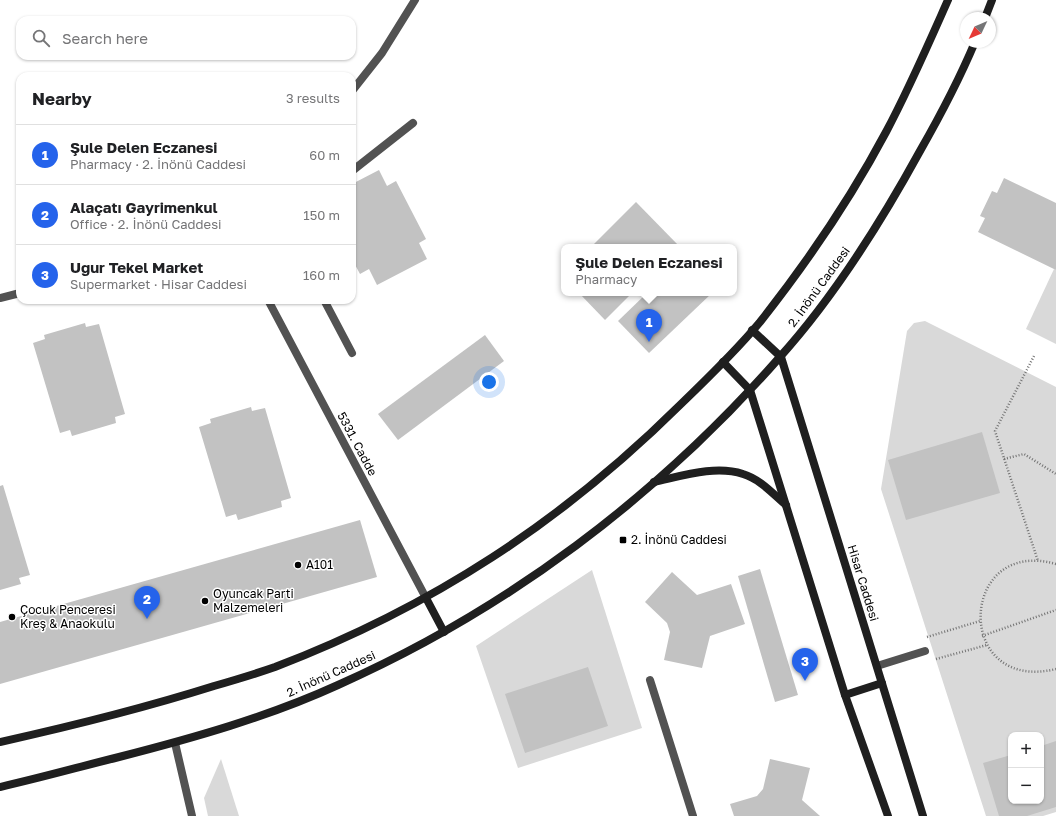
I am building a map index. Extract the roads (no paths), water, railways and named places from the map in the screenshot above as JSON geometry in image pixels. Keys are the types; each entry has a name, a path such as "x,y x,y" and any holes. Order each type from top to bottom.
{"main road":[{"path":"0,742 97,720 273,668 384,620 426,598 482,566 531,533 573,501 654,431 722,362 752,330 791,279 860,177 920,63 948,0"},
{"path":"987,12 992,0"},
{"name":"2. İnönü Caddesi","path":"0,787 175,743 286,707 337,686 444,632 496,602 544,571 590,535 653,482 696,443 781,357 826,299 878,224 944,108 972,48"},
{"path":"752,330 781,357"},
{"name":"Hisar Caddesi","path":"781,357 923,816"},
{"path":"722,362 750,390 845,695 888,816"},
{"path":"653,482 699,472 728,471 744,474 760,483 786,505"},
{"path":"426,598 444,632"},
{"path":"845,695 882,683"}],"street":[{"path":"356,86 382,53 415,0"},
{"path":"356,168 413,123"},
{"path":"0,298 16,294"},
{"name":"5331. Cadde","path":"270,304 426,598"},
{"path":"326,304 352,353"},
{"path":"876,666 925,651"},
{"path":"650,680 693,816"},
{"path":"175,743 192,816"}],"place":[{"name":"Şule Delen Eczanesi","path":"649,342"},
{"name":"2. İnönü Caddesi","path":"623,540"},
{"name":"A101","path":"298,565"},
{"name":"Oyuncak Parti Malzemeleri","path":"205,601"},
{"name":"Çocuk Penceresi Kreş & Anaokulu","path":"12,617"},
{"name":"Alaçatı Gayrimenkul","path":"147,619"},
{"name":"Uğur Tekel Market","path":"805,681"}]}
